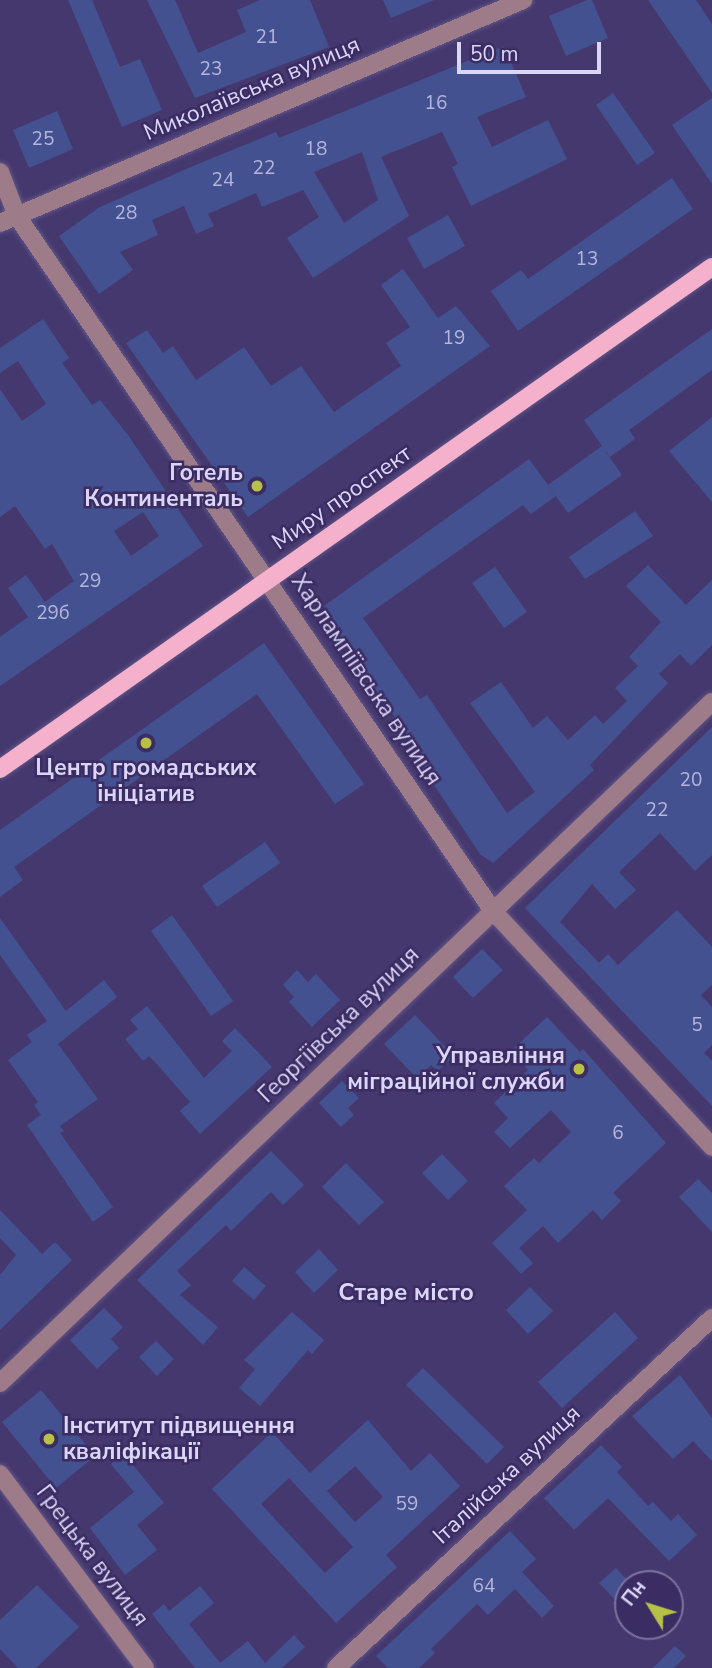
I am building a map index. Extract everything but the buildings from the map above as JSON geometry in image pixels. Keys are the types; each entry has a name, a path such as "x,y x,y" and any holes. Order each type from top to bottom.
{"main road":[{"name":"Миру проспект","path":"0,769 712,267"}],"street":[{"name":"Миколаївська вулиця","path":"8,219 523,0"},
{"name":"Харлампіївська вулиця","path":"0,172 8,219 268,580 493,911 712,1147"},
{"name":"Георгіївська вулиця","path":"0,1383 712,702"},
{"name":"Італійська вулиця","path":"336,1668 712,1318"},
{"name":"Грецька вулиця","path":"0,1474 145,1668"}],"place":[{"name":"Готель Континенталь","path":"257,486"},
{"name":"Центр громадських ініціатив","path":"146,743"},
{"name":"Управління міграційної служби","path":"579,1069"},
{"name":"Інститут підвищення кваліфікації","path":"49,1439"}],"district":[{"name":"Старе місто","path":"406,1293"}]}
